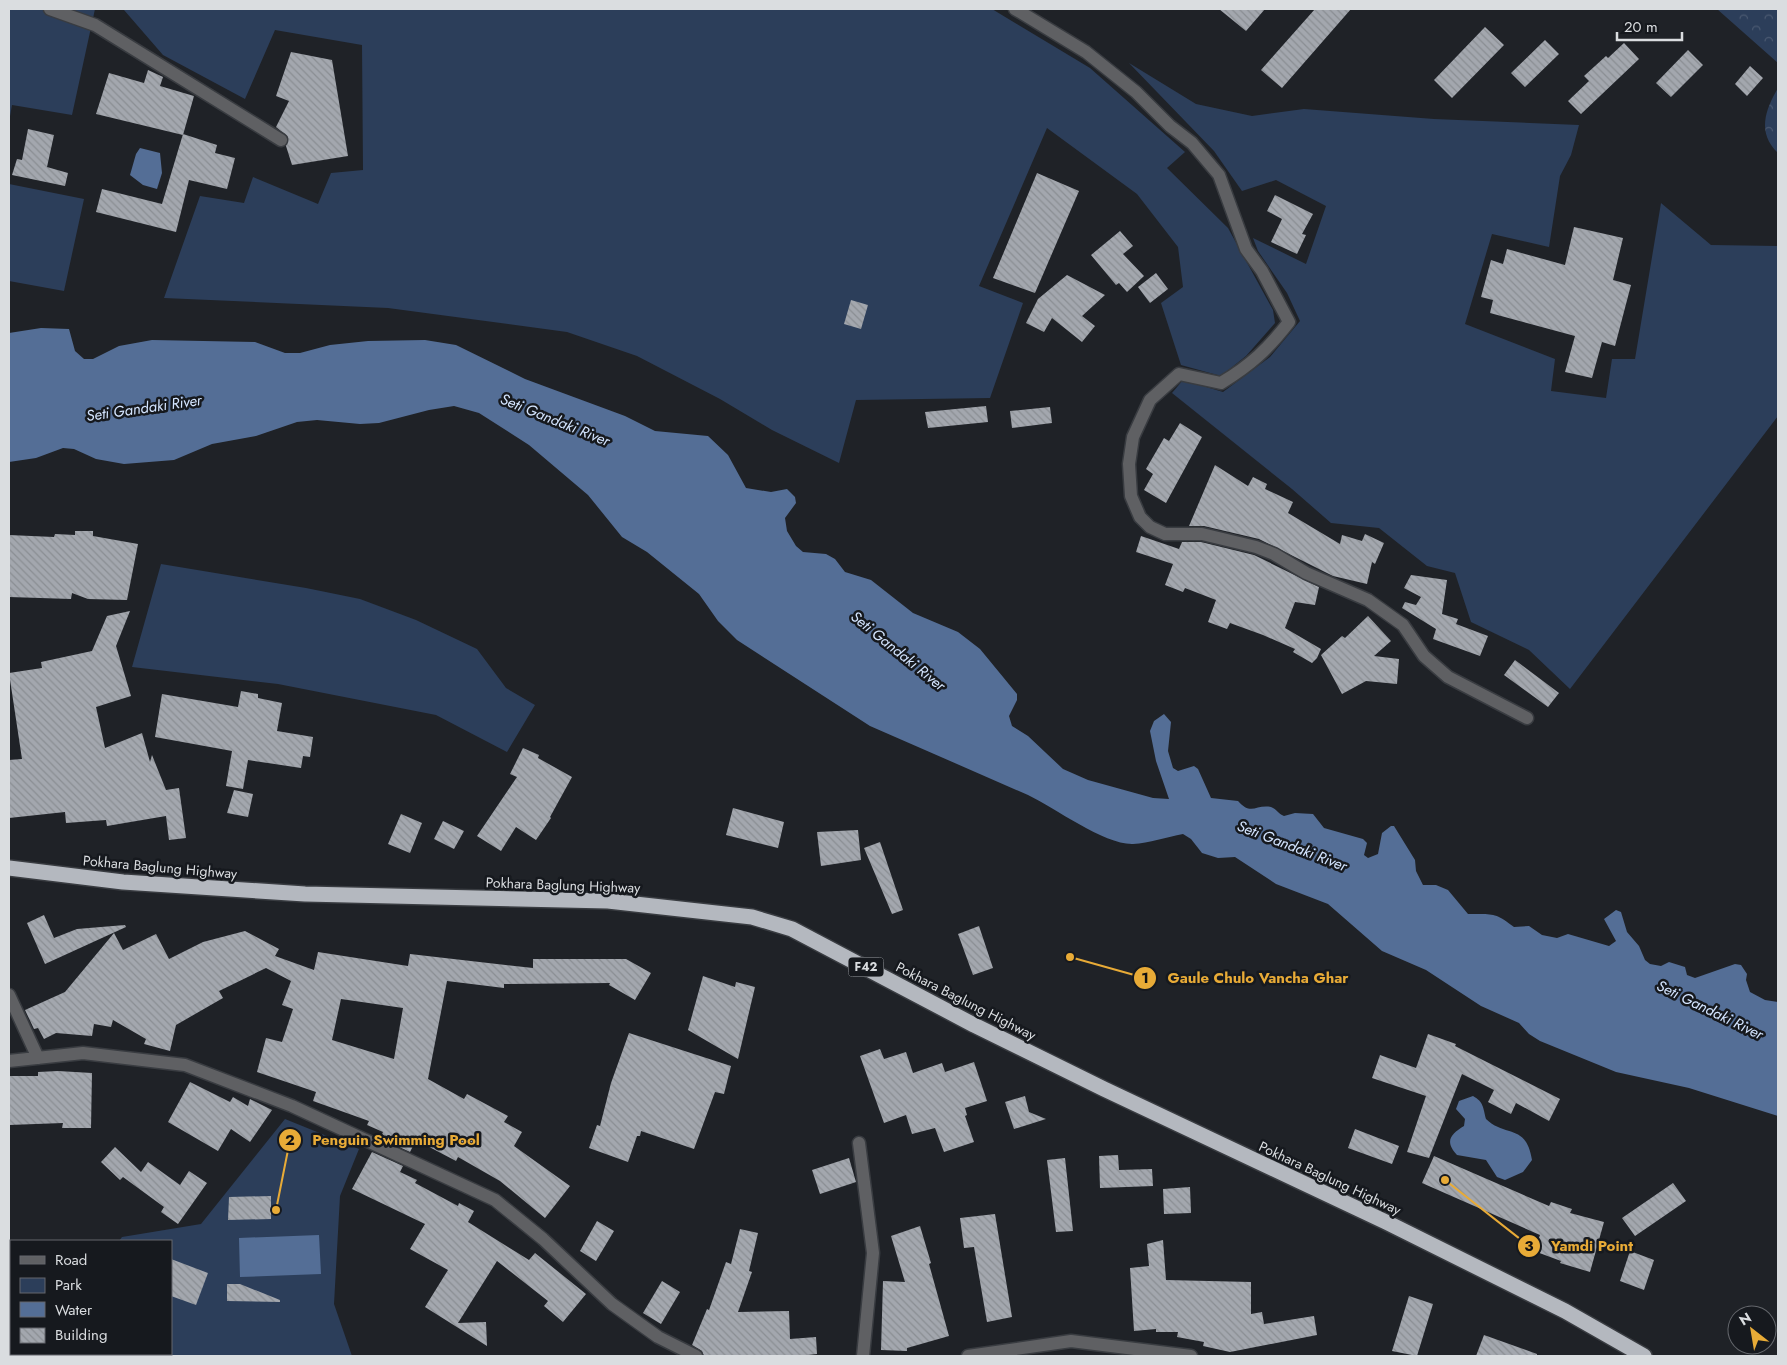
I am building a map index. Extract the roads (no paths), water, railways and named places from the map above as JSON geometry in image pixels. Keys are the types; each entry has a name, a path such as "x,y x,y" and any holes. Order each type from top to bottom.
{"highway":[{"name":"Pokhara Baglung Highway","path":"9,868 123,882 305,894 608,901 752,917 792,929 974,1025 1096,1085 1386,1222 1565,1311 1644,1356"}],"street":[{"path":"50,9 95,25 281,140"},
{"path":"1016,9 1086,52 1136,92 1170,126 1192,143 1219,175 1246,249 1262,271 1289,322 1267,350 1246,368 1221,383 1179,374 1150,400 1134,437 1129,464 1131,496 1140,517 1150,527 1165,534 1202,534 1256,547 1274,554 1306,573 1368,600 1403,625 1424,656 1448,677 1527,718"},
{"path":"9,994 38,1058"},
{"path":"9,1061 84,1053 185,1065 292,1106 495,1200 543,1239 612,1304 658,1337 696,1356"},
{"path":"859,1143 873,1253 863,1356"},
{"path":"968,1356 1071,1341 1191,1356"}],"water":[{"path":"140,148 160,153 162,173 157,189 143,185 130,175 136,154"},
{"name":"Seti Gandaki River","path":"41,328 69,329 75,351 84,359 93,359 119,346 152,340 255,342 285,353 300,353 330,345 368,341 425,340 456,345 525,379 625,416 655,431 708,436 728,455 746,488 771,492 787,489 795,497 796,503 785,518 787,531 796,546 803,552 826,554 835,559 845,572 871,580 913,613 958,632 980,649 1017,694 1017,700 1009,716 1012,726 1028,736 1063,769 1088,780 1153,798 1169,799 1156,761 1150,731 1154,721 1164,714 1171,722 1168,751 1173,768 1178,771 1194,766 1198,769 1211,798 1238,801 1250,809 1271,807 1284,816 1295,813 1313,814 1324,828 1363,839 1367,843 1364,855 1368,858 1378,854 1382,833 1391,826 1394,826 1415,860 1416,871 1423,885 1436,885 1448,890 1468,914 1493,915 1514,927 1529,926 1542,935 1557,938 1568,934 1609,946 1616,941 1604,919 1616,910 1621,912 1627,932 1639,946 1645,960 1650,964 1661,966 1669,962 1685,967 1687,975 1695,978 1735,964 1741,965 1747,974 1746,980 1750,992 1765,1000 1778,1002 1778,1116 1689,1088 1616,1072 1540,1041 1529,1034 1519,1023 1481,1006 1426,970 1382,951 1328,904 1276,884 1235,857 1218,858 1202,853 1191,839 1183,834 1133,844 1109,839 1080,825 1028,795 870,726 737,640 718,621 699,594 647,552 622,537 588,495 529,445 479,413 454,406 429,410 379,423 360,424 317,420 297,422 256,436 212,444 174,460 124,464 96,459 74,449 63,448 36,458 9,462 9,333"},
{"path":"1473,1096 1481,1103 1486,1119 1493,1125 1520,1136 1525,1141 1532,1160 1523,1172 1505,1180 1497,1177 1486,1160 1457,1155 1453,1150 1450,1142 1451,1138 1464,1126 1465,1119 1456,1109 1459,1101"},
{"path":"319,1235 321,1274 240,1277 239,1238"}],"place":[{"name":"Gaule Chulo Vancha Ghar","path":"1070,957"},
{"name":"Yamdi Point","path":"1445,1180"},
{"name":"Penguin Swimming Pool","path":"276,1210"}]}
